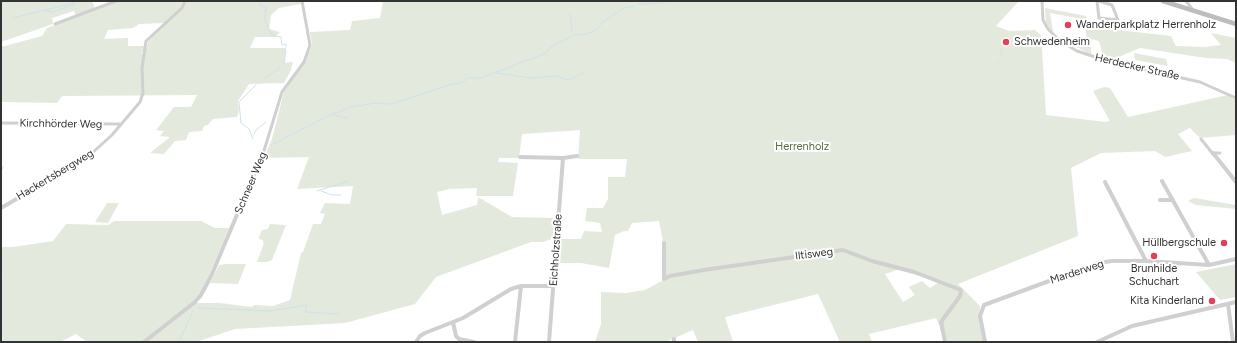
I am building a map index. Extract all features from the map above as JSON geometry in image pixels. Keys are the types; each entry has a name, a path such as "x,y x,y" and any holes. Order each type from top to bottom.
{"main road":[{"path":"1163,1 1236,24"}],"street":[{"path":"55,24 116,1"},
{"name":"Hackertsbergweg","path":"1,208 92,154 121,124 140,102 143,93 142,68 146,41 182,8 185,1"},
{"name":"Schneer Weg","path":"144,342 195,302 201,295 212,274 267,145 282,92 304,62 310,45 302,1"},
{"name":"Herdecker Straße","path":"1042,1 1043,20 1048,29 1060,41 1077,50 1107,61 1200,82 1236,98"},
{"path":"1098,1 1112,5 1118,20 1099,18 1098,1"},
{"path":"1186,1 1194,11"},
{"name":"Kirchhörder Weg","path":"1,123 121,124"},
{"path":"1201,139 1236,182"},
{"path":"1212,153 1220,153"},
{"path":"520,157 563,158 577,156"},
{"name":"Eichholzstraße","path":"549,342 563,158"},
{"path":"1162,181 1208,265"},
{"path":"1105,182 1146,261"},
{"path":"1160,200 1173,200"},
{"name":"Iltisweg","path":"664,243 664,279 670,276 691,272 843,250 872,261 914,272 961,290 960,296 941,322 945,342"},
{"name":"Marderweg","path":"985,342 980,316 984,305 1098,263 1112,261 1146,261 1208,265 1236,259"},
{"path":"514,342 521,286"},
{"path":"416,342 420,336 425,333 453,322 477,310 511,289 521,286 553,286"},
{"path":"1097,342 1132,326 1236,302"},
{"path":"1228,304 1233,342"},
{"path":"453,322 456,336 459,339 474,342"}],"green space":[{"path":"1,1 92,1 95,8 76,17 74,11 52,18 53,24 1,42"},
{"path":"119,1 300,1 301,4 279,8 271,15 269,29 280,32 275,37 255,37 250,48 286,48 284,63 293,62 291,70 284,83 249,84 238,101 239,111 237,117 213,119 208,125 204,126 202,131 189,132 186,140 175,141 164,154 150,153 170,137 160,136 164,131 156,130 174,107 191,107 197,95 62,96 57,103 1,102 1,46 42,36 47,28","holes":["164,23 149,40 144,54 142,54 144,46 128,46 128,38 104,39 108,30 133,28 139,24"]},
{"name":"Herrenholz","path":"383,1 1019,1 996,26 1009,31 1035,30 1041,35 1046,115 1106,122 1110,121 1093,91 1104,87 1110,88 1128,117 1228,95 1236,100 1236,135 1200,138 1190,128 1178,134 1192,151 1165,157 1155,151 1101,153 1071,168 1078,236 958,284 980,306 979,322 984,342 947,342 936,318 869,334 872,342 840,342 818,294 725,317 733,342 698,342 693,330 665,342 595,342 601,324 601,292 626,293 645,290 662,281 663,242 659,221 632,223 628,231 615,235 609,268 581,263 556,263 558,239 581,239 584,231 602,232 600,223 585,221 587,208 603,208 608,199 608,177 625,177 627,159 578,159 580,130 522,134 519,158 499,158 498,162 518,163 513,196 476,196 477,188 449,189 437,192 442,215 477,205 478,197 512,217 556,218 554,238 543,242 531,242 436,277 415,304 345,323 235,329 196,342 87,342 76,334 60,342 1,342 1,276 3,273 1,273 1,247 13,247 53,241 66,224 108,225 114,221 201,221 215,228 229,228 210,273 199,295 192,303 220,303 252,307 254,305 273,306 290,300 301,253 303,252 313,224 321,224 325,214 320,213 325,203 350,204 353,186 297,189 309,157 264,158 272,139 284,92 305,62 312,45 310,32 350,30 352,21 380,18","holes":["903,268 941,281 930,288 922,281 909,287 915,295 903,302 885,274"]},
{"path":"1045,8 1086,16 1089,26 1091,27 1171,36 1176,46 1205,47 1221,45 1211,33 1236,38 1236,63 1227,59 1206,58 1140,48 1114,59 1103,55 1099,41 1091,39 1091,55 1061,38 1063,36 1089,47 1083,19 1050,13 1053,31 1051,31 1046,22"},
{"path":"1134,53 1166,59 1168,66 1135,60"},
{"path":"1194,198 1236,205 1236,209 1196,205 1188,201"},
{"path":"107,203 119,203 108,223 95,222"},
{"path":"270,224 286,225 272,260 267,262 257,262 264,243 263,240 259,239 259,237 262,230 268,229"},
{"path":"246,264 238,284 210,283 219,265"},
{"path":"1236,264 1236,297 1220,300 1196,272"}],"waterway":[{"path":"261,1 260,5 266,7 265,20 272,35 281,37 282,45 286,44 286,47"},
{"path":"13,18 74,3"},
{"path":"639,4 665,3"},
{"path":"47,11 53,12 75,4"},
{"path":"271,145 328,116 351,107 376,103 391,104 449,85 463,82 468,78 480,78 510,67 546,53 551,47 574,35 586,34 596,30 604,21 624,8 634,6"},
{"path":"570,14 572,30"},
{"path":"284,64 286,50"},
{"path":"1001,50 1001,56"},
{"path":"997,63 1000,60"},
{"path":"263,80 280,67"},
{"path":"496,73 532,78 556,76 569,80 582,73 585,74"},
{"path":"253,139 249,129 241,123 239,102 256,85"},
{"path":"334,115 347,118"},
{"path":"253,135 257,129 266,122"},
{"path":"1,171 3,167"},
{"path":"317,191 348,181"},
{"path":"321,191 332,195 341,195"},
{"path":"198,308 270,311 307,305 305,312 339,314"},
{"path":"179,342 193,311"}],"place":[{"name":"Wanderparkplatz Herrenholz","path":"1068,25"},
{"name":"Schwedenheim","path":"1006,42"},
{"name":"Hüllbergschule","path":"1224,243"},
{"name":"Brunhilde Schuchart","path":"1154,256"},
{"name":"Kita Kinderland","path":"1212,301"}]}
